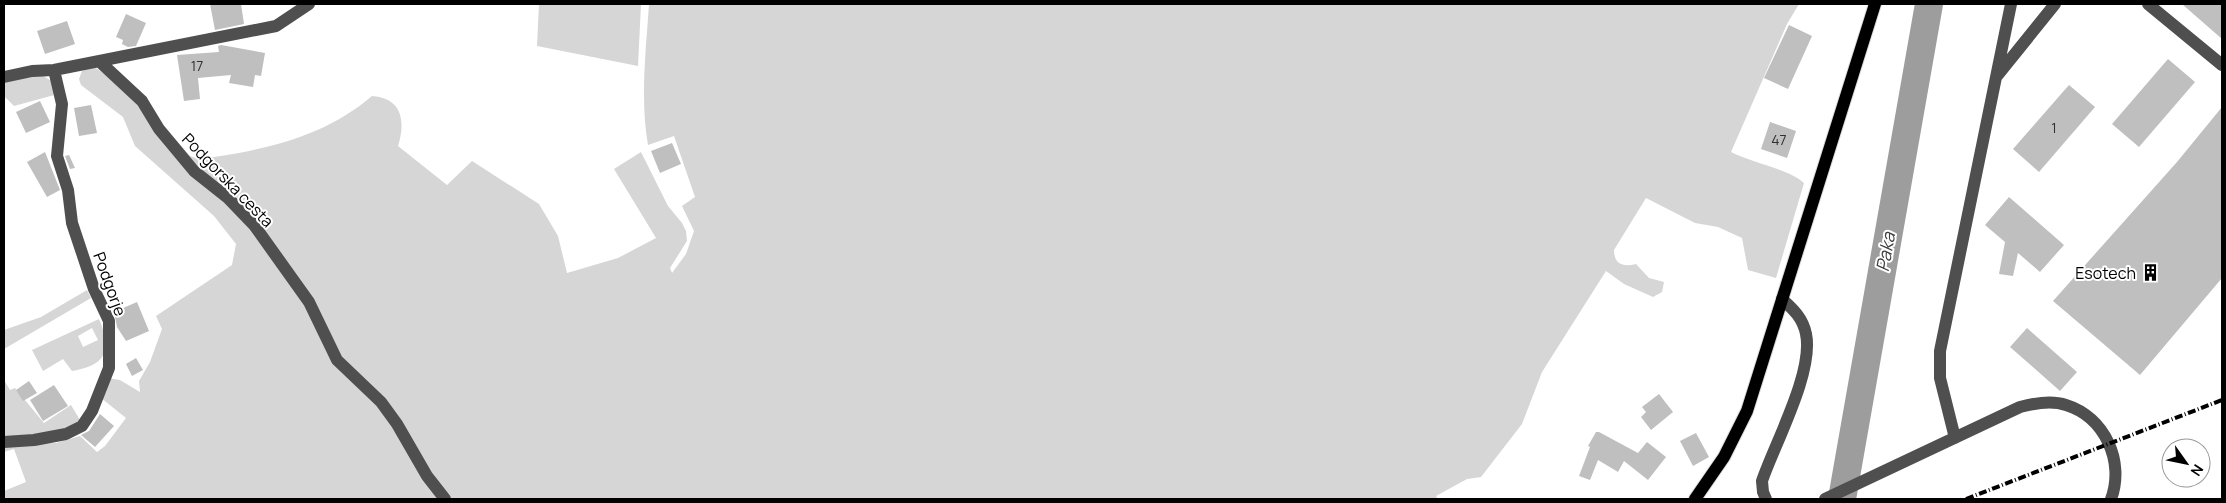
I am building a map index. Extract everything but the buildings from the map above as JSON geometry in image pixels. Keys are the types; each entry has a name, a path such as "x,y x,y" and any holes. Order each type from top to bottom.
{"main road":[{"path":"1695,499 1724,456 1747,411 1876,4"}],"street":[{"path":"4,77 32,71 54,70 276,26 309,4"},
{"path":"1955,438 1940,378 1940,351 2011,4"},
{"path":"1995,78 2055,4"},
{"path":"2148,4 2222,65"},
{"name":"Podgorska cesta","path":"99,61 142,101 159,129 194,171 228,198 254,224 309,302 337,360 381,402 397,424 427,476 445,499"},
{"name":"Podgorje","path":"4,442 34,440 66,434 82,426 92,411 109,368 109,321 94,289 72,223 68,190 57,156 62,104 54,70"},
{"path":"1766,499 1762,492 1762,481 1798,389 1807,356 1806,334 1798,314 1782,299"},
{"path":"1825,499 2020,406 2042,402 2066,405 2090,418 2105,435 2112,449 2116,476 2111,499"}],"shaded area":[{"path":"539,4 641,4 638,66 537,46"},
{"path":"649,4 1799,4 1787,24 1731,152 1780,170 1804,183 1776,278 1748,270 1742,238 1718,227 1695,223 1646,198 1614,250 1614,255 1620,264 1636,264 1649,278 1664,282 1662,292 1653,297 1624,284 1606,271 1542,372 1522,424 1481,477 1467,479 1436,496 1438,499 4,499 4,491 26,482 14,449 4,452 4,445 56,443 80,436 97,452 105,446 126,418 101,398 108,378 120,380 140,392 139,381 150,362 162,329 156,316 232,265 236,244 214,216 135,146 123,117 81,85 79,79 82,71 93,66 140,98 190,156 198,159 245,152 290,140 333,122 372,96 390,101 396,106 401,120 402,128 398,146 447,185 472,161 539,204 558,236 567,273 618,258 656,238 614,169 641,152 668,206 686,231 687,241 670,268 672,273 686,254 694,231 682,206 695,197 674,136 648,145 644,93"},
{"path":"40,74 53,82 58,94 14,106 4,96 4,81"},
{"path":"87,290 91,298 4,349 4,330 41,317"},
{"path":"99,319 105,339 104,354 99,360 93,365 72,371 63,359 43,371 32,350","holes":["92,328 98,340 83,347 78,336"]},
{"path":"4,380 10,390 15,388 44,423 71,405 80,420 55,434 4,438"}],"waterway":[{"name":"Paka","path":"1842,499 1929,4"}],"railway":[{"path":"1966,499 2222,400"}],"place":[{"name":"Esotech","path":"2150,273"}]}
